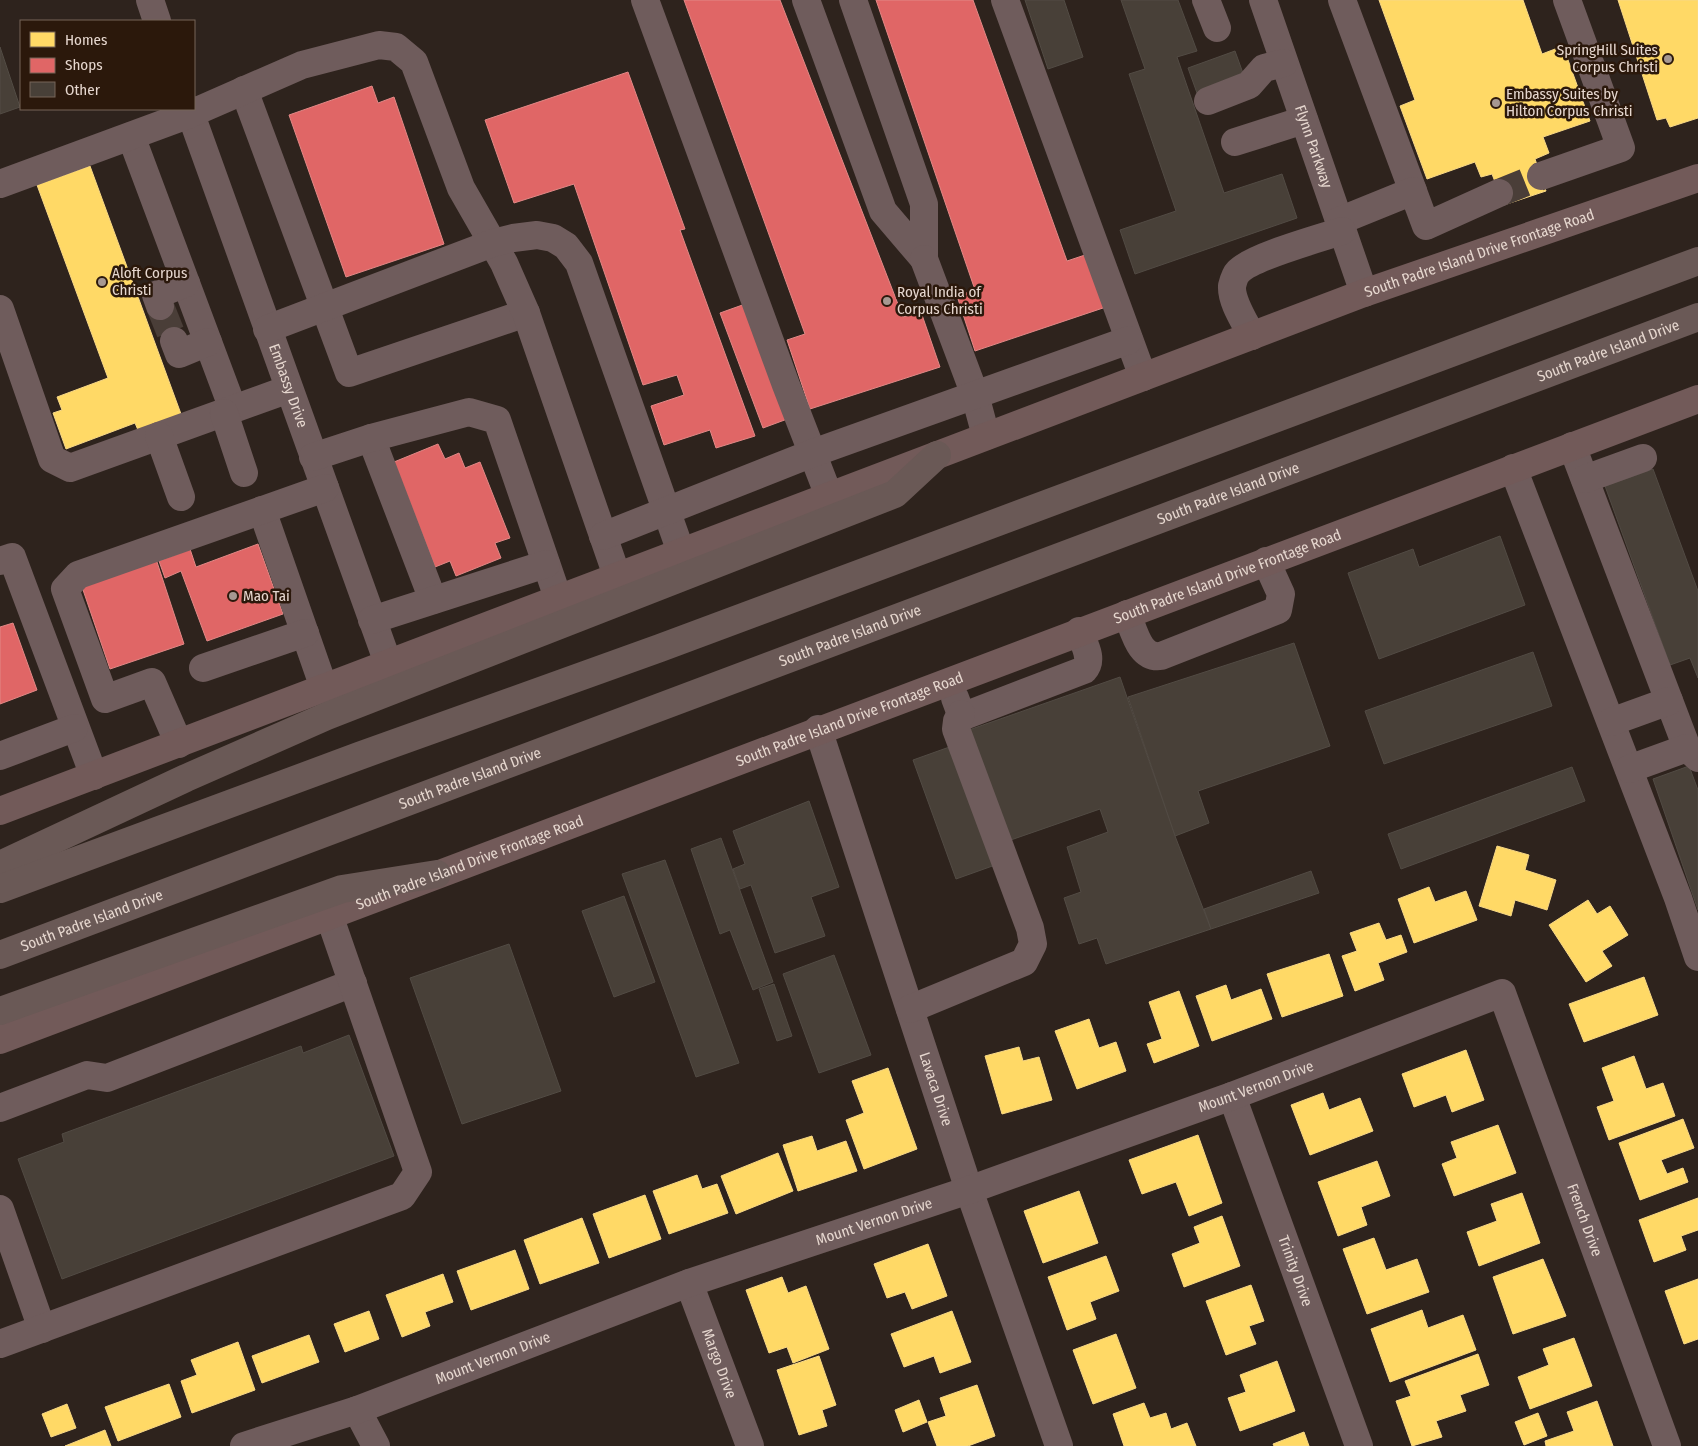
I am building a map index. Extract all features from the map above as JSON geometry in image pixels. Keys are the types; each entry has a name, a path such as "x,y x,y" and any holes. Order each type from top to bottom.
{"highway":[{"path":"0,890 359,756 660,648 1698,261"},
{"name":"South Padre Island Drive","path":"0,955 1698,317"},
{"path":"0,865 186,778 327,716 895,494 937,455"},
{"path":"0,1011 342,890 436,874"}],"main road":[{"name":"South Padre Island Drive Frontage Road","path":"0,812 558,598 1364,293 1698,178"},
{"name":"South Padre Island Drive Frontage Road","path":"0,1040 818,729 1698,399"}],"street":[{"path":"150,0 157,20"},
{"path":"645,0 786,385 830,496"},
{"path":"806,0 883,211 924,259 975,395 986,436"},
{"path":"853,0 924,204 924,259"},
{"path":"1005,0 1143,377"},
{"path":"1206,0 1217,28"},
{"name":"Flynn Parkway","path":"1263,0 1364,293"},
{"path":"1342,0 1426,226 1499,193"},
{"path":"1541,176 1621,148 1567,0"},
{"path":"195,109 302,65 379,45 396,47 414,62 461,188 493,243 526,313 616,576"},
{"path":"1208,101 1249,85 1264,68 1284,63"},
{"path":"244,90 349,373 526,313"},
{"path":"0,184 131,136 190,111"},
{"name":"Embassy Drive","path":"190,111 388,663"},
{"path":"1235,142 1304,120"},
{"path":"131,136 208,342 229,411 244,473"},
{"path":"1252,336 1232,294 1232,284 1238,272 1247,265 1341,226 1412,191"},
{"path":"268,329 493,243 537,235 553,238 566,246 579,264 681,552"},
{"path":"160,306 156,295 186,283"},
{"path":"0,309 52,458 70,468 289,389"},
{"path":"602,536 813,453 1129,340"},
{"path":"174,341 179,354 208,342"},
{"path":"313,457 371,438 469,412 497,420 558,598"},
{"path":"159,436 181,497"},
{"path":"371,438 433,600"},
{"path":"1572,446 1669,700 1693,753 1629,770"},
{"path":"1585,479 1643,458"},
{"path":"1513,468 1678,898 1698,956"},
{"path":"179,744 152,682 105,699 65,589 78,575 325,488"},
{"path":"262,510 324,688"},
{"path":"0,561 12,557 74,728 94,776"},
{"path":"1127,614 1143,650 1154,657 1162,656 1278,610 1282,594 1266,561"},
{"path":"372,620 546,564"},
{"path":"961,714 964,716 969,715 1084,670 1089,665 1090,659 1079,631"},
{"path":"203,668 305,633"},
{"path":"948,680 961,714"},
{"path":"1611,722 1669,700"},
{"path":"910,1009 1024,962 1033,944 1030,928 956,730 957,721 961,714"},
{"path":"0,756 74,728"},
{"name":"Lavaca Drive","path":"818,729 970,1190 1059,1446"},
{"path":"0,1344 402,1196 418,1172 329,915"},
{"path":"0,1108 87,1075 107,1078 353,983"},
{"name":"Mount Vernon Drive","path":"244,1446 357,1410 689,1283 970,1190 1232,1096 1502,993"},
{"name":"French Drive","path":"1502,993 1667,1446"},
{"name":"Trinity Drive","path":"1232,1096 1359,1446"},
{"path":"0,1209 42,1329"},
{"name":"Margo Drive","path":"689,1283 750,1446"},
{"path":"357,1410 376,1446"}],"building: Homes":[{"name":"Embassy Suites by Hilton Corpus Christi","path":"1379,0 1523,0 1542,54 1563,46 1590,121 1543,137 1549,153 1535,159 1546,191 1504,205 1492,174 1481,177 1475,162 1427,179 1400,106 1415,100"},
{"name":"SpringHill Suites Corpus Christi","path":"1618,0 1698,0 1698,118 1670,127 1666,118 1657,120"},
{"name":"Aloft Corpus Christi","path":"90,166 181,414 138,430 135,423 66,449 53,413 62,410 57,397 108,378 37,185"},
{"path":"1497,846 1529,855 1525,870 1556,880 1547,910 1515,900 1511,916 1479,906"},
{"path":"1429,887 1435,902 1466,891 1477,920 1414,943 1398,899"},
{"path":"1588,900 1597,914 1610,906 1628,935 1602,951 1612,966 1586,982 1549,925"},
{"path":"1379,923 1386,940 1401,935 1407,952 1378,963 1384,980 1355,991 1342,956 1357,951 1350,933"},
{"path":"1329,954 1343,996 1282,1017 1267,974"},
{"path":"1644,977 1658,1015 1584,1042 1569,1004"},
{"path":"1226,985 1231,1000 1261,989 1272,1019 1212,1041 1196,996"},
{"path":"1179,991 1199,1046 1154,1063 1147,1044 1162,1039 1149,1002"},
{"path":"1089,1019 1099,1048 1116,1042 1126,1071 1077,1089 1055,1031"},
{"path":"1019,1047 1023,1061 1039,1057 1052,1100 1002,1114 985,1056"},
{"path":"1466,1050 1484,1100 1452,1112 1446,1095 1414,1107 1402,1074"},
{"path":"1634,1056 1646,1089 1663,1083 1675,1116 1609,1140 1597,1107 1614,1101 1602,1068"},
{"path":"888,1068 917,1149 864,1169 846,1120 864,1113 852,1081"},
{"path":"1323,1093 1329,1110 1360,1098 1373,1131 1310,1155 1291,1105"},
{"path":"1683,1119 1694,1148 1661,1160 1667,1174 1683,1168 1688,1182 1640,1200 1619,1143"},
{"path":"1498,1125 1516,1173 1454,1196 1442,1164 1457,1158 1451,1142"},
{"path":"1198,1135 1222,1203 1189,1216 1176,1182 1142,1194 1129,1160"},
{"path":"812,1136 817,1151 846,1141 857,1171 798,1191 783,1145"},
{"path":"778,1153 793,1191 736,1214 721,1176"},
{"path":"1377,1161 1390,1196 1361,1207 1367,1225 1338,1236 1318,1182"},
{"path":"697,1175 702,1189 717,1184 728,1213 669,1234 653,1191"},
{"path":"1079,1191 1098,1243 1043,1263 1024,1211"},
{"path":"1522,1193 1540,1243 1479,1266 1467,1232 1497,1221 1491,1204"},
{"path":"645,1195 661,1239 609,1258 593,1214"},
{"path":"1698,1198 1698,1230 1681,1236 1686,1250 1654,1262 1639,1220"},
{"path":"1222,1216 1240,1266 1184,1287 1172,1254 1200,1243 1194,1227"},
{"path":"582,1218 599,1263 540,1284 524,1240"},
{"path":"1374,1238 1386,1270 1417,1259 1429,1292 1367,1314 1343,1249"},
{"path":"928,1244 947,1296 912,1309 905,1292 887,1298 874,1264"},
{"path":"515,1250 529,1289 471,1310 457,1271"},
{"path":"1106,1256 1119,1291 1090,1302 1096,1319 1067,1330 1048,1277"},
{"path":"1543,1259 1566,1316 1513,1334 1493,1277"},
{"path":"443,1274 453,1302 425,1312 430,1326 402,1337 386,1295"},
{"path":"782,1277 788,1293 806,1286 829,1349 793,1363 787,1347 769,1353 746,1290"},
{"path":"1698,1279 1698,1339 1684,1344 1665,1291"},
{"path":"1251,1285 1264,1321 1249,1326 1256,1344 1226,1355 1206,1301"},
{"path":"1422,1310 1428,1328 1463,1315 1476,1350 1390,1382 1371,1329"},
{"path":"369,1311 379,1339 345,1352 334,1324"},
{"path":"952,1311 971,1362 940,1373 934,1356 904,1367 891,1334"},
{"path":"1116,1334 1136,1388 1093,1404 1073,1350"},
{"path":"309,1335 319,1362 262,1383 252,1356"},
{"path":"1574,1338 1592,1386 1530,1409 1518,1377 1549,1365 1543,1349"},
{"path":"238,1342 255,1390 192,1413 181,1381 197,1375 191,1360"},
{"path":"1478,1354 1489,1385 1460,1395 1466,1411 1436,1421 1442,1437 1412,1446 1396,1401 1411,1396 1405,1381"},
{"path":"819,1356 836,1405 822,1410 827,1426 799,1435 777,1370"},
{"path":"1277,1361 1295,1411 1240,1431 1228,1398 1246,1392 1240,1375"},
{"path":"169,1384 181,1417 118,1441 105,1407"},
{"path":"977,1385 995,1436 968,1446 937,1446 928,1422 946,1416 940,1398"},
{"path":"919,1400 927,1422 903,1432 895,1410"},
{"path":"1597,1401 1613,1446 1546,1446 1545,1441 1574,1431 1567,1412"},
{"path":"1144,1403 1150,1418 1166,1413 1171,1429 1187,1423 1196,1446 1124,1446 1113,1414"},
{"path":"67,1404 76,1428 51,1437 42,1414"},
{"path":"1538,1413 1547,1436 1524,1445 1515,1422"},
{"path":"105,1430 111,1446 65,1446"},
{"path":"1304,1432 1309,1446 1274,1446 1273,1444"}],"building: Shops":[{"path":"684,0 780,0 903,317 921,312 940,367 810,409 787,340 805,334"},
{"path":"876,0 973,0 1067,261 1088,254 1106,307 975,351 957,296 975,290"},
{"path":"628,72 685,229 680,230 755,436 716,448 710,430 664,445 651,406 684,395 677,375 643,385 574,184 514,203 485,120"},
{"path":"372,86 378,103 394,97 444,244 346,277 289,115"},
{"path":"748,303 790,418 763,428 720,313"},
{"path":"438,444 445,459 459,453 465,468 480,462 510,538 495,543 501,558 456,576 450,561 435,567 394,462"},
{"name":"Mao Tai","path":"258,544 283,614 207,641 181,571 165,578 159,561 190,549 196,567"},
{"path":"155,556 184,644 110,669 80,581"},
{"path":"13,623 37,690 0,704 0,627"}],"building: Other":[{"path":"1025,0 1064,0 1083,57 1048,69"},
{"path":"1121,0 1178,0 1197,51 1177,57 1224,193 1282,174 1297,218 1135,274 1120,230 1176,211 1129,74 1145,69"},
{"path":"0,47 20,107 0,114"},
{"path":"1235,51 1244,76 1197,93 1188,68"},
{"path":"1653,469 1698,591 1698,678 1690,658 1670,665 1605,486"},
{"path":"1500,536 1525,605 1379,659 1348,573 1413,549 1419,567"},
{"path":"1294,643 1330,746 1198,791 1209,823 1175,836 1128,697"},
{"path":"1533,652 1552,706 1384,764 1365,711"},
{"path":"1120,677 1175,836 1211,929 1106,964 1097,938 1079,944 1064,898 1081,892 1067,847 1108,832 1100,809 1005,842 966,731"},
{"path":"955,745 998,864 956,879 913,760"},
{"path":"1689,766 1698,790 1698,910 1653,779"},
{"path":"1572,767 1585,801 1401,869 1388,834"},
{"path":"809,801 839,887 811,897 825,936 775,953 751,885 740,889 733,869 745,864 733,831"},
{"path":"721,838 773,982 753,990 730,930 720,934 691,849"},
{"path":"665,860 739,1063 696,1077 622,874"},
{"path":"1311,871 1319,893 1211,929 1204,909"},
{"path":"624,896 655,982 614,997 582,911"},
{"path":"509,944 561,1091 462,1124 410,978"},
{"path":"834,955 871,1055 819,1073 783,974"},
{"path":"774,984 792,1036 777,1041 759,989"},
{"path":"349,1035 394,1156 62,1279 18,1159 64,1142 62,1134 301,1046 303,1053"}],"tunnel":[{"path":"1499,193 1541,176"},
{"path":"160,306 174,341"}],"place":[{"name":"SpringHill Suites Corpus Christi","path":"1668,59"},
{"name":"Embassy Suites by Hilton Corpus Christi","path":"1496,103"},
{"name":"Aloft Corpus Christi","path":"102,282"},
{"name":"Royal India of Corpus Christi","path":"887,301"},
{"name":"Mao Tai","path":"233,596"}]}
